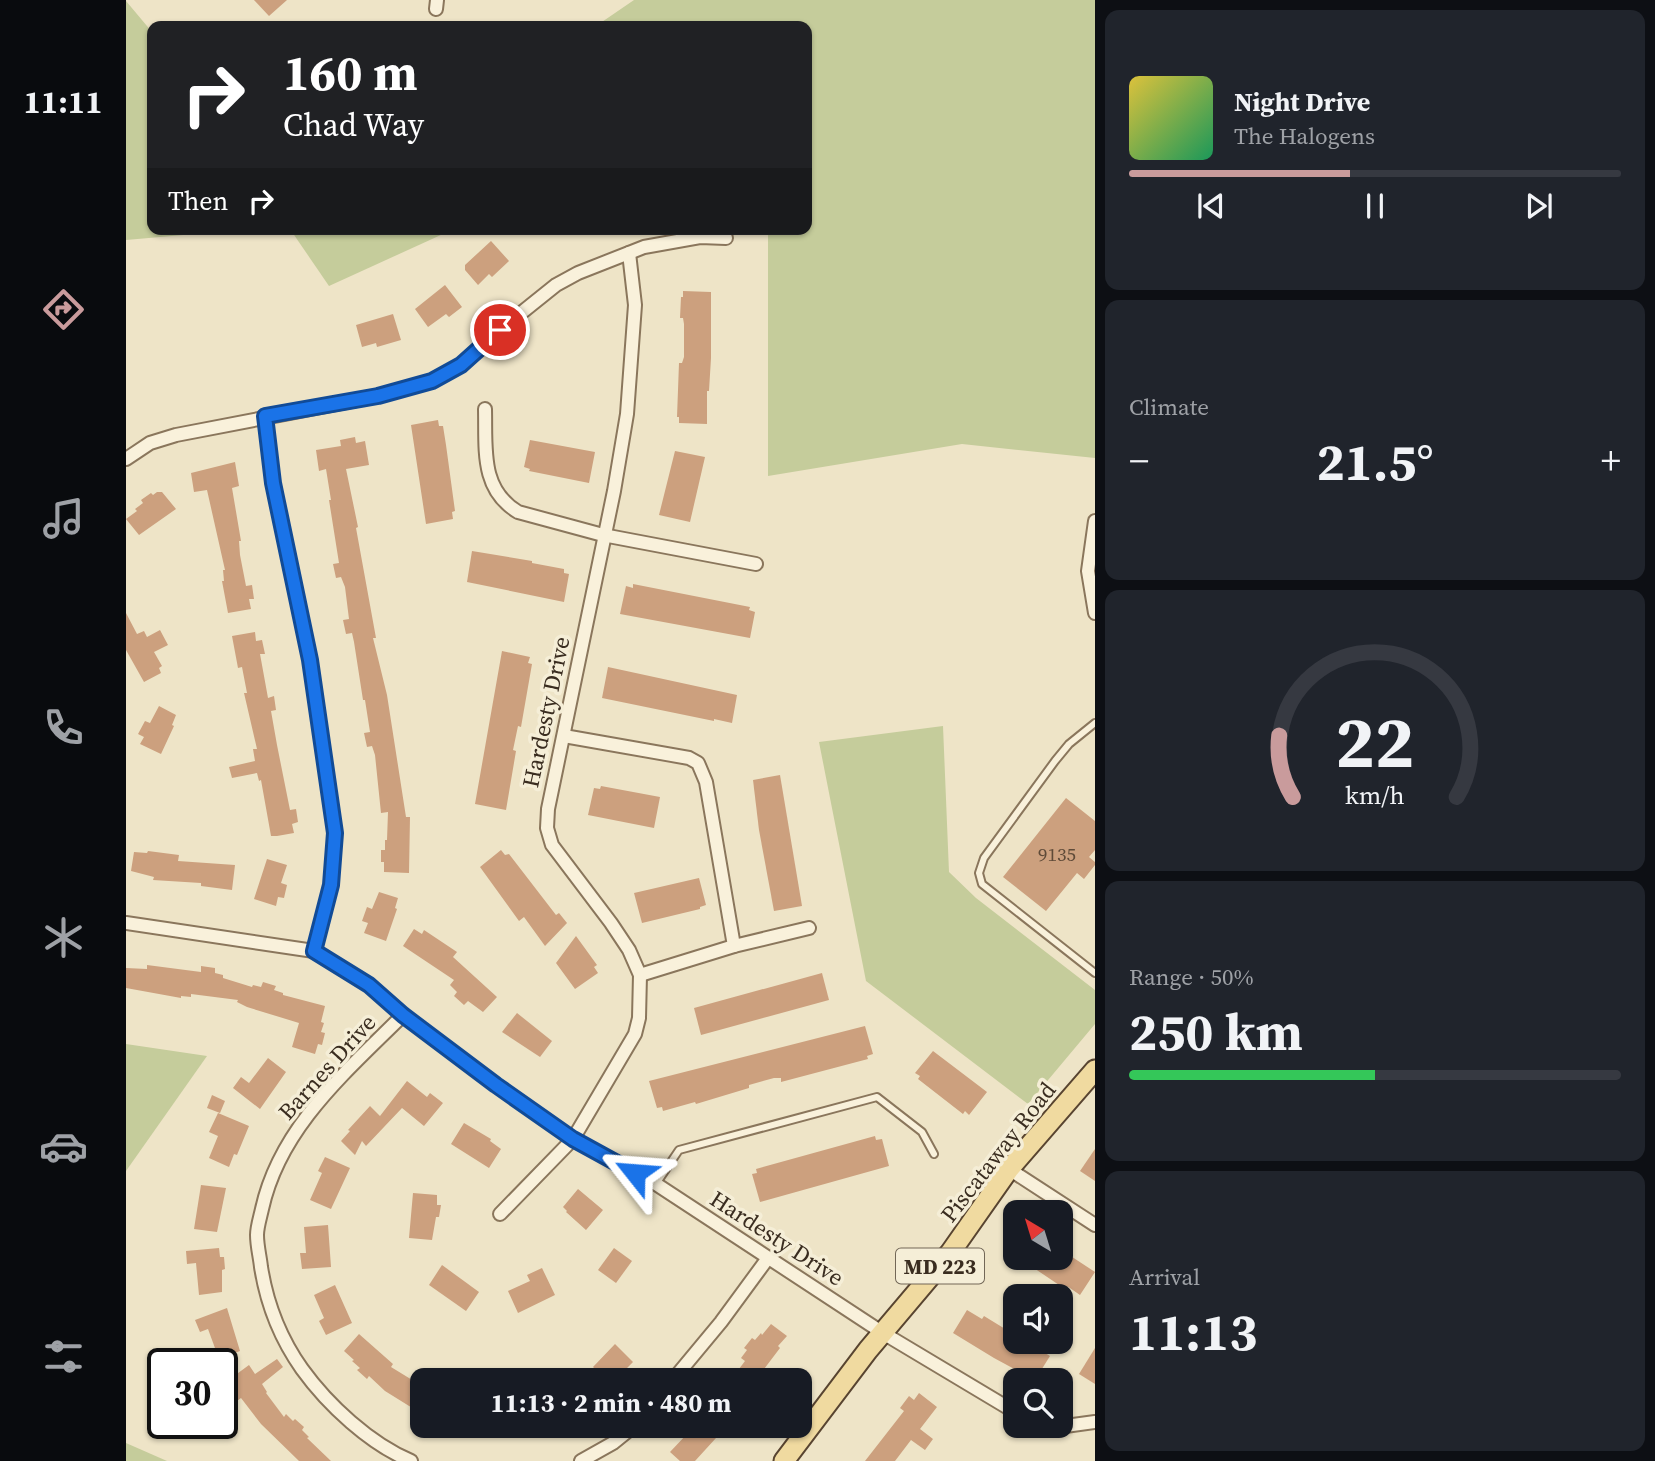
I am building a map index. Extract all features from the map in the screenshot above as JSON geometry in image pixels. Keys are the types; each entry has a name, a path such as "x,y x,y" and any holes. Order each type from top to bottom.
{"main road":[{"name":"Piscataway Road","path":"784,1461 832,1396 950,1253 1009,1169 1092,1080"}],"street":[{"path":"126,459 150,443 176,435 378,396 432,381 461,365 556,285 578,273 662,243 700,237 726,238"},
{"name":"Hardesty Drive","path":"573,1139 635,1034 639,1018 640,975 629,950 552,845 547,828 548,810 614,491 632,371 635,305 629,253"},
{"path":"485,409 489,474 497,495 507,506 544,521 603,535 756,564"},
{"path":"265,416 273,483 310,660 335,833 331,885 314,951"},
{"path":"1095,521 1088,571 1095,613"},
{"path":"564,736 690,758 698,763 706,782 734,946"},
{"name":"Hardesty Drive","path":"126,923 314,951 369,985 403,1015 573,1139 656,1184 883,1334 1003,1405"},
{"path":"640,975 734,946 809,928"},
{"name":"Barnes Drive","path":"403,1015 312,1109 285,1149 268,1182 257,1235 263,1283 285,1345 320,1393 383,1446 411,1461"},
{"path":"500,1214 573,1139"},
{"path":"1009,1169 1095,1225"},
{"path":"683,1368 768,1258"},
{"path":"1073,1425 1095,1422"},
{"path":"581,1461 593,1456 618,1438"}],"lane":[{"path":"1095,723 1069,744 1037,784 984,858 979,873 982,884 1095,973"},
{"path":"656,1184 679,1150 877,1097 922,1132 934,1154"}],"green space":[{"path":"634,0 1095,0 1095,458 962,444 768,476 768,235 812,235 812,21 603,21"},
{"path":"126,1 147,26 147,235 183,235 126,240"},
{"path":"294,235 441,235 329,286"},
{"path":"943,726 949,872 976,898 1095,990 1095,1024 1028,1104 866,981 819,742"},
{"path":"126,1044 207,1056 126,1171"},
{"path":"126,1443 167,1461 126,1461"}],"building":[{"path":"254,0 287,0 269,16"},
{"path":"491,241 509,261 492,277 489,274 478,285 465,270 465,265"},
{"path":"445,285 462,307 428,327 415,309"},
{"path":"683,291 711,292 707,424 679,423 677,417 679,363 682,363 684,357 684,324 683,318 680,318"},
{"path":"393,314 401,340 377,347 376,343 362,347 356,325"},
{"path":"438,420 439,426 443,426 455,511 452,512 453,519 426,524 411,425"},
{"path":"355,437 356,443 365,441 369,465 346,469 376,638 373,638 387,695 406,817 410,817 409,873 384,872 384,862 381,862 381,850 385,850 387,840 388,812 381,813 375,755 372,746 367,747 364,733 370,732 365,700 352,633 346,634 343,620 349,619 345,587 341,577 336,578 333,564 339,563 326,469 319,471 316,450 341,446 340,440"},
{"path":"530,440 595,452 589,483 529,471 530,469 524,467"},
{"path":"675,451 705,457 690,522 659,515"},
{"path":"235,462 239,486 232,488 241,541 240,555 246,586 252,585 254,599 249,599 251,609 228,613 222,581 225,570 207,490 194,492 191,473"},
{"path":"162,492 176,509 139,535 126,519 137,511 135,509 143,503 141,500"},
{"path":"472,551 564,569 564,573 569,574 564,602 467,582"},
{"path":"633,584 750,607 749,610 755,612 750,638 620,614 626,586 633,588"},
{"path":"126,613 137,634 144,631 147,637 160,630 168,645 154,652 162,666 159,668 161,673 144,682 126,650"},
{"path":"255,632 256,641 262,640 265,654 260,654 268,698 274,696 276,710 271,711 290,810 296,809 298,822 292,824 294,833 277,836 271,836 261,780 259,781 257,773 232,778 229,767 255,761 253,749 257,749 244,693 247,693 242,667 238,668 232,636"},
{"path":"502,651 530,657 528,663 532,664 521,727 518,726 513,750 516,751 506,810 475,804"},
{"path":"608,667 737,695 732,723 602,698"},
{"path":"159,706 176,715 161,754 140,744 144,737 138,734 145,721 150,723"},
{"path":"780,775 802,906 774,911 753,780"},
{"path":"601,786 660,797 654,828 588,815 594,788 600,789"},
{"path":"1066,798 1095,821 1095,850 1089,857 1095,865 1084,879 1077,873 1046,911 1003,877"},
{"path":"501,850 505,855 509,854 556,915 559,913 567,923 545,946 524,917 519,921 480,867"},
{"path":"134,852 179,855 178,861 235,865 232,890 201,886 201,883 153,880 154,877 131,871"},
{"path":"267,859 287,865 281,883 287,885 284,898 278,897 276,906 254,899"},
{"path":"699,878 706,905 700,909 642,923 634,893"},
{"path":"379,892 398,898 386,941 364,933 368,923 362,921 367,907 372,909"},
{"path":"414,929 422,934 424,930 457,952 453,957 497,997 483,1012 468,1001 464,1005 454,996 457,992 450,985 454,980 403,946"},
{"path":"576,936 597,965 594,967 598,973 575,989 556,963"},
{"path":"147,965 201,972 201,966 215,968 215,973 223,975 223,978 252,987 261,987 263,982 276,986 274,990 283,995 325,1006 321,1022 324,1023 321,1032 325,1033 322,1045 318,1044 315,1054 292,1047 299,1023 247,1007 237,1002 238,1000 191,994 191,997 181,998 126,988 126,968 147,969"},
{"path":"822,973 829,1000 701,1035 694,1008"},
{"path":"517,1013 552,1041 540,1057 502,1032"},
{"path":"865,1026 873,1054 867,1056 868,1059 781,1082 781,1078 774,1078 696,1104 695,1102 663,1111 662,1107 657,1108 649,1081"},
{"path":"933,1051 987,1092 969,1115 965,1111 963,1114 918,1079 920,1076 915,1073"},
{"path":"268,1058 286,1072 260,1109 233,1088 241,1077 249,1083"},
{"path":"407,1081 427,1097 430,1093 443,1103 424,1126 402,1108 366,1146 362,1141 355,1155 341,1141 350,1131 348,1130 370,1106 380,1116"},
{"path":"212,1095 225,1101 220,1113 207,1108"},
{"path":"218,1113 249,1126 229,1167 209,1158 218,1136 209,1132"},
{"path":"464,1123 491,1139 490,1141 501,1149 489,1168 451,1144"},
{"path":"875,1136 876,1140 882,1139 889,1166 760,1202 752,1174 757,1173 756,1169"},
{"path":"1095,1149 1095,1181 1080,1171"},
{"path":"325,1157 350,1168 331,1209 310,1200 322,1173 318,1171"},
{"path":"201,1185 226,1188 217,1232 194,1229"},
{"path":"578,1189 603,1210 586,1230 563,1207"},
{"path":"413,1193 437,1195 437,1205 441,1205 432,1240 409,1238"},
{"path":"328,1225 331,1267 302,1269 300,1253 306,1253 304,1227"},
{"path":"219,1248 220,1257 224,1257 225,1269 222,1270 222,1292 199,1295 196,1263 187,1264 186,1251"},
{"path":"614,1248 632,1261 616,1283 598,1270"},
{"path":"1073,1258 1095,1272 1080,1295 1073,1290 1073,1284 1058,1284 1037,1270 1073,1270"},
{"path":"442,1265 479,1292 466,1311 429,1285"},
{"path":"542,1268 555,1295 518,1313 508,1291 530,1281 527,1275"},
{"path":"335,1285 352,1323 326,1335 319,1321 324,1318 314,1295"},
{"path":"227,1308 240,1351 238,1348 215,1348 208,1329 200,1332 195,1320"},
{"path":"967,1310 1003,1328 1003,1354 1050,1356 1042,1368 1013,1368 953,1333"},
{"path":"771,1324 787,1336 765,1368 740,1368 745,1361 741,1358 747,1350 744,1348 752,1338 755,1340 761,1333 762,1335"},
{"path":"359,1334 393,1364 391,1367 410,1379 410,1407 385,1391 369,1376 367,1379 344,1351"},
{"path":"615,1344 633,1362 627,1368 593,1367"},
{"path":"1095,1348 1095,1384 1079,1374"},
{"path":"277,1359 283,1367 262,1384 266,1393 284,1417 286,1414 304,1427 302,1430 309,1437 307,1438 331,1461 299,1461 261,1424 241,1398 238,1400 238,1373 249,1365 255,1374"},
{"path":"919,1393 937,1407 920,1429 933,1439 925,1450 911,1440 895,1461 865,1461 904,1411 900,1408 909,1396 914,1400"},
{"path":"683,1438 716,1438 695,1461 680,1461 670,1452"}],"route":[{"path":"500,330 461,365 432,381 378,396 265,416 273,483 310,660 335,833 331,885 314,951 369,985 403,1015 573,1139 635,1173"}]}
